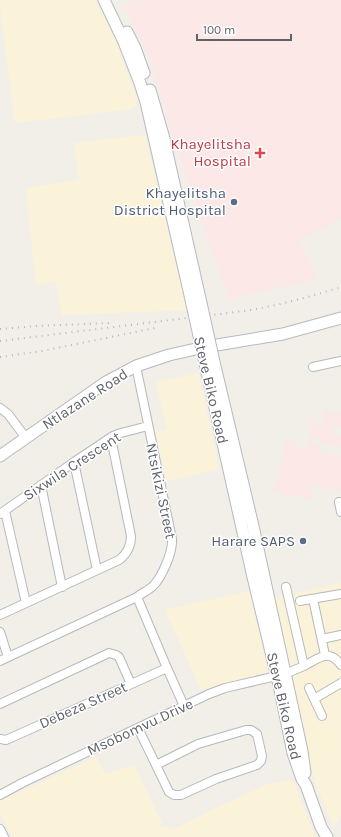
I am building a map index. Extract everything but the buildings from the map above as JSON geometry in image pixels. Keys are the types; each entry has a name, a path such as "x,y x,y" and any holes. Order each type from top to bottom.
{"street":[{"name":"Steve Biko Road","path":"104,0 124,42 140,82 146,102 210,362 250,562 281,675 293,753 321,827 327,837"},
{"name":"Steve Biko Road","path":"112,0 137,53 157,114 196,304"},
{"name":"Ntlazane Road","path":"0,456 106,382 136,366 169,355 205,347 283,334 341,318"},
{"path":"313,367 341,361"},
{"name":"Ntsikizi Street","path":"0,660 137,597 156,582 169,558 172,539 136,366"},
{"path":"0,408 8,414 26,438"},
{"name":"Sixwila Crescent","path":"3,513 116,434 148,426"},
{"path":"0,615 119,560 128,551 131,536 110,438"},
{"path":"74,462 97,570"},
{"path":"41,485 62,587"},
{"path":"339,502 341,512"},
{"path":"3,513 26,603"},
{"path":"286,587 304,666"},
{"path":"300,602 341,594"},
{"path":"137,597 184,706"},
{"path":"313,600 325,656 332,656 337,659 341,665"},
{"path":"0,632 8,657"},
{"path":"322,639 341,635"},
{"path":"0,704 109,653 119,657 131,684"},
{"name":"Msobomvu Drive","path":"0,794 22,782 209,694 225,688 281,675 325,656"},
{"name":"Debeza Street","path":"0,739 6,740 167,668"},
{"path":"314,699 341,683"},
{"path":"309,688 322,716"},
{"path":"138,728 156,766 169,792 174,795 179,795 216,779 254,767 261,761 262,754 257,734 251,730 246,730 198,744 156,766"},
{"path":"0,829 4,837"}],"shaded area":[{"name":"Khayelitsha Hospital","path":"341,0 341,218 299,240 317,279 229,299 171,132 151,60 123,5 129,3 129,1"},
{"path":"325,410 341,413 341,426 334,425 333,434 341,436 341,446 320,443 320,438 314,437 312,445 322,447 321,453 341,457 340,491 307,484 306,487 313,488 311,500 273,492 276,481 279,481 278,479 286,440 296,442 295,448 307,450 312,427 309,426 310,420 317,421 316,424 323,425"}],"sand":[{"path":"96,0 117,44 122,61 137,98 132,109 15,123 0,7 0,1"},
{"path":"145,135 187,310 62,315 56,281 36,285 26,189 79,179 74,143"},
{"path":"199,373 219,469 167,481 155,433 167,430 156,382"},
{"path":"341,583 341,816 334,827 312,772 275,598"},
{"path":"250,591 268,673 201,690 165,610"},
{"path":"96,757 105,774 134,765 162,823 160,826 175,829 268,784 293,780 316,837 13,837 0,814 0,802"}],"railway":[{"path":"0,341 244,311 269,307 341,287"},
{"path":"0,329 111,323"},
{"path":"0,357 42,351 155,328"}],"place":[{"name":"Khayelitsha Hospital","path":"260,153"},
{"name":"Khayelitsha District Hospital","path":"234,202"},
{"name":"Harare SAPS","path":"303,541"}]}
